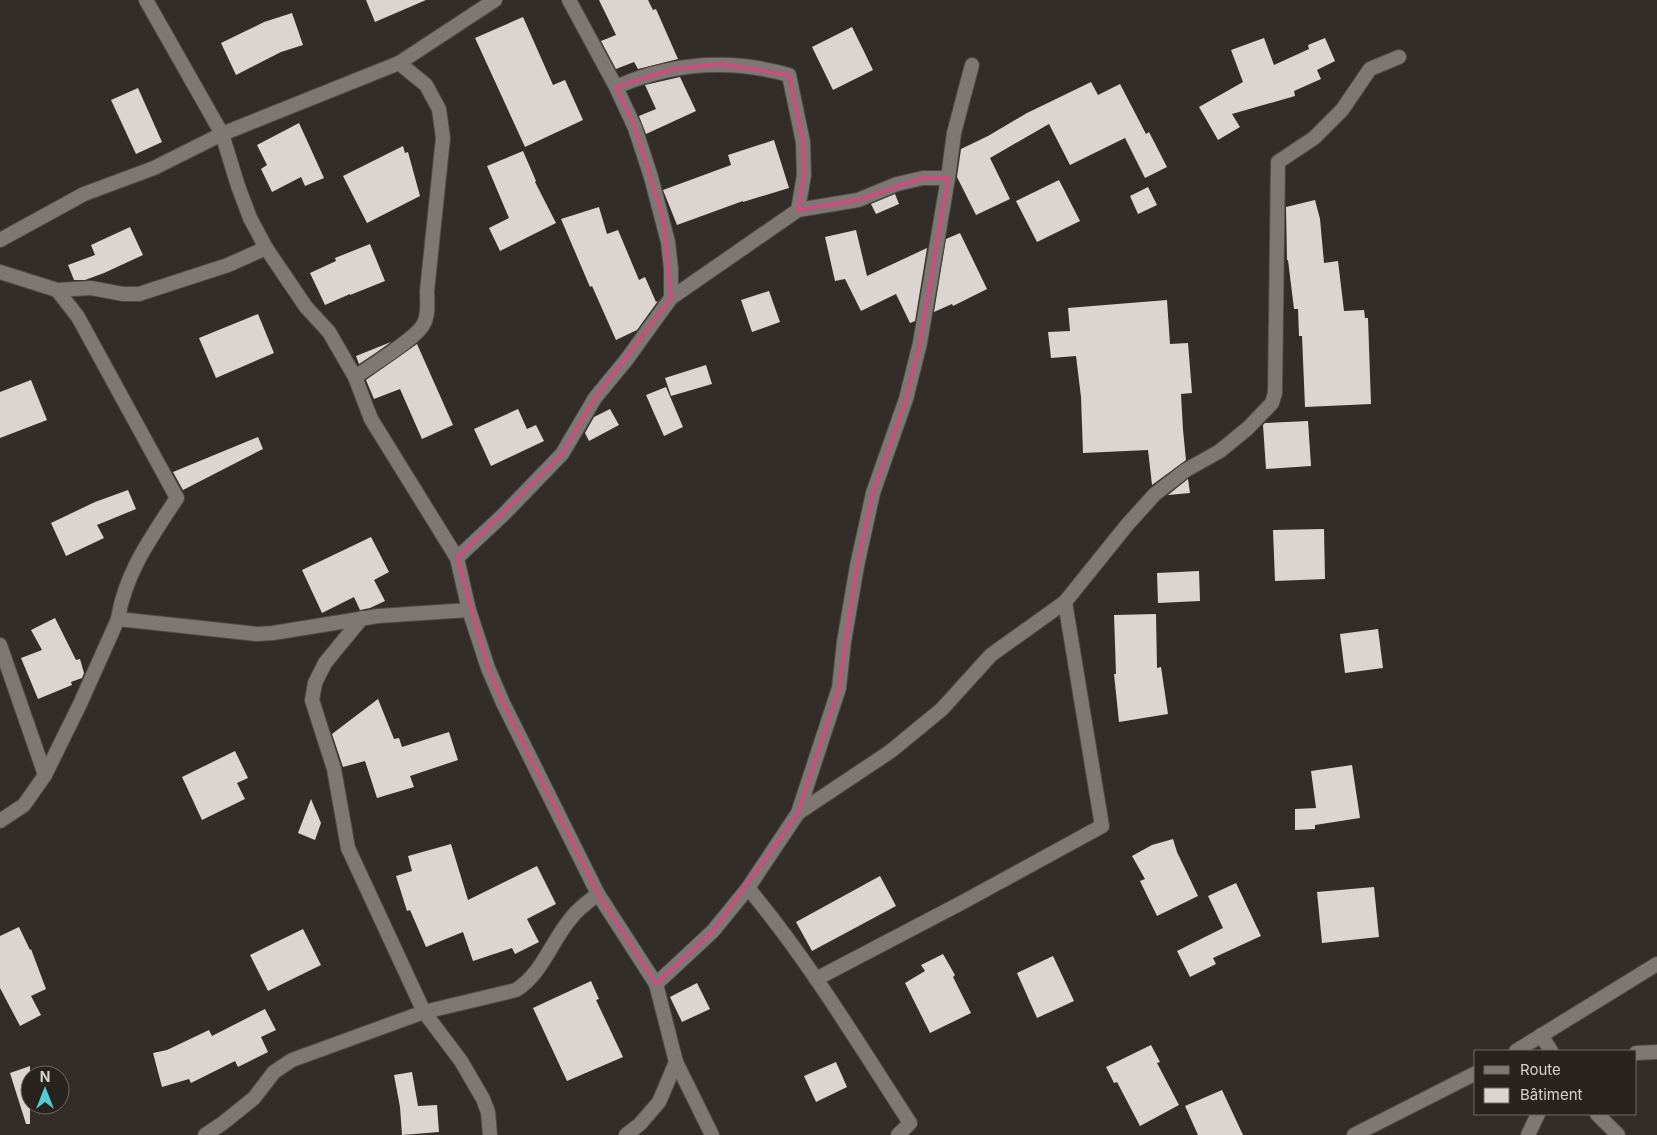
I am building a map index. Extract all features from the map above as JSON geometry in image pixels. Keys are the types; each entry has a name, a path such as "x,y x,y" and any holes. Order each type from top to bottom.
{"street":[{"path":"146,0 222,134 250,218 266,248 306,307 329,332 355,377 371,419 457,558 469,610 488,668 503,703 598,894 656,984 676,1062 712,1135"},
{"path":"0,240 84,194 154,168 222,134 399,63 495,0"},
{"path":"569,0 616,87 635,128 663,218 671,269 671,298"},
{"path":"798,813 891,751 942,710 992,655 1065,602 1121,532 1155,494 1186,470 1220,451 1248,428 1272,403 1275,393 1278,162 1314,138 1342,110 1370,69 1400,57"},
{"path":"355,377 416,334 424,324 427,309 427,291 443,138 439,109 426,85 399,63"},
{"path":"616,87 639,77 673,69 720,64 762,68 789,75 803,142 804,175 798,210"},
{"path":"656,984 713,931 748,888 798,813 839,688 844,642 857,566 873,493 906,399 920,343 954,133 972,65"},
{"path":"457,558 504,514 562,454 594,398 627,359 671,298 798,210 858,200 897,184 923,178 948,178"},
{"path":"0,272 57,290 91,288 123,294 139,294 228,264 266,248"},
{"path":"0,822 24,805 45,775 80,704 118,619 121,597 137,562 177,498 78,316 57,290"},
{"path":"816,979 1102,826 1065,602"},
{"path":"118,619 257,634 362,618 469,610"},
{"path":"362,618 325,664 315,683 312,700 334,769 348,848 424,1012 460,1061 484,1099 488,1112 490,1135"},
{"path":"0,645 45,775"},
{"path":"748,888 776,921 816,979 910,1124 898,1135"},
{"path":"205,1135 223,1124 254,1098 274,1072 292,1060 424,1012 516,990 528,983 572,917 598,894"},
{"path":"1518,1050 1657,964"},
{"path":"1541,1035 1550,1050"},
{"path":"1637,1053 1657,1052"},
{"path":"626,1135 640,1124 659,1102 676,1062"},
{"path":"1354,1135 1474,1074"},
{"path":"1528,1135 1538,1115"},
{"path":"1598,1115 1618,1135"}],"highlighted area":[{"path":"720,64 789,75 803,142 804,175 798,210 858,200 923,178 948,178 920,343 906,399 873,493 857,566 839,688 798,813 713,931 656,984 598,894 503,703 488,668 457,558 562,454 595,398 671,298 663,218 635,128 616,87 673,69"}],"building":[{"path":"366,0 426,0 375,22"},
{"path":"599,0 648,0 653,10 656,9 678,59 638,69 634,62 616,69 601,41 616,35"},
{"path":"292,13 303,45 281,52 236,75 221,43 264,22"},
{"path":"523,17 553,85 565,80 583,120 525,147 475,38"},
{"path":"852,27 873,70 833,90 812,47"},
{"path":"1264,38 1274,65 1309,49 1308,45 1325,38 1335,61 1317,70 1321,79 1294,91 1295,96 1232,114 1240,127 1218,140 1199,107 1243,82 1231,50"},
{"path":"680,77 696,111 646,134 639,116 656,109 645,85"},
{"path":"1091,82 1098,95 1120,84 1146,134 1149,132 1167,167 1145,178 1125,138 1070,165 1049,124 990,158 1010,199 976,215 957,177 961,149 988,136 1027,113"},
{"path":"138,88 162,142 136,154 111,100"},
{"path":"299,123 324,178 305,186 301,177 272,192 261,169 267,165 257,145"},
{"path":"774,140 789,188 743,201 677,225 663,190 731,165 728,155"},
{"path":"403,146 405,153 408,152 420,196 367,223 343,176"},
{"path":"523,151 535,182 556,223 500,251 489,228 509,218 487,166"},
{"path":"1059,180 1080,221 1037,242 1016,201"},
{"path":"1148,187 1157,205 1138,214 1130,196"},
{"path":"895,194 899,204 876,214 871,204"},
{"path":"1315,200 1320,219 1324,263 1338,261 1344,311 1364,310 1365,318 1368,318 1371,404 1305,407 1302,336 1299,336 1298,309 1294,309 1287,260 1286,207"},
{"path":"599,207 607,234 618,230 639,280 645,277 656,302 658,301 637,330 616,340 592,286 590,287 561,219"},
{"path":"130,227 143,255 85,280 74,280 68,265 95,255 91,245"},
{"path":"856,230 867,276 927,248 915,321 910,323 896,294 861,311 845,279 835,281 825,237"},
{"path":"960,233 987,289 953,306 952,304 934,312 946,239"},
{"path":"370,244 385,281 325,305 310,273 336,261 335,258"},
{"path":"769,291 780,322 752,332 741,300"},
{"path":"1167,300 1170,344 1188,343 1192,393 1181,394 1186,460 1152,485 1148,450 1083,453 1081,397 1076,356 1051,358 1048,332 1070,331 1068,308"},
{"path":"258,314 274,353 216,378 199,338"},
{"path":"391,342 377,352 359,364 356,356"},
{"path":"417,344 453,425 422,439 400,389 374,399 366,380"},
{"path":"706,365 712,384 671,396 665,378"},
{"path":"31,380 47,420 0,438 0,392"},
{"path":"666,387 683,427 664,436 646,395"},
{"path":"518,409 527,429 536,425 544,441 491,466 474,429"},
{"path":"610,409 619,425 589,441 585,433 594,417"},
{"path":"1308,421 1311,466 1266,469 1263,425 1265,423"},
{"path":"258,437 263,449 183,490 173,472"},
{"path":"1188,479 1190,493 1168,495"},
{"path":"128,490 136,509 97,525 104,538 66,556 51,523 95,502"},
{"path":"1324,529 1325,579 1275,581 1273,530"},
{"path":"371,537 389,572 374,580 385,601 370,608 360,610 354,597 322,613 302,570"},
{"path":"1199,571 1200,601 1158,603 1157,573"},
{"path":"1156,614 1157,668 1161,667 1168,714 1119,722 1114,674 1116,674 1114,615"},
{"path":"55,618 76,660 80,659 84,673 82,678 71,682 72,685 38,699 21,658 42,650 31,630"},
{"path":"1378,629 1383,668 1345,673 1340,634"},
{"path":"378,699 394,739 399,738 402,747 449,732 458,760 410,776 414,787 377,798 365,761 343,767 332,734"},
{"path":"235,751 248,778 237,783 245,799 202,820 182,777"},
{"path":"1352,765 1360,818 1315,825 1315,829 1295,830 1295,809 1316,808 1311,771"},
{"path":"311,799 321,823 315,840 298,833"},
{"path":"1173,839 1177,852 1198,896 1157,916 1140,881 1145,879 1132,856 1152,845"},
{"path":"451,844 468,900 537,866 556,904 527,919 539,942 515,954 512,948 473,961 463,932 426,947 410,910 407,911 396,876 412,871 408,856"},
{"path":"880,876 896,906 812,951 796,922"},
{"path":"1236,883 1261,936 1213,958 1216,964 1190,977 1177,951 1223,928 1208,896"},
{"path":"1374,887 1379,937 1322,943 1317,892"},
{"path":"19,927 31,949 46,989 31,996 41,1015 20,1026 0,988 0,936"},
{"path":"303,929 321,965 268,991 250,955"},
{"path":"943,954 955,975 953,977 971,1013 930,1033 905,983 925,971 921,965"},
{"path":"1053,956 1074,1001 1037,1018 1017,973"},
{"path":"591,981 599,999 596,1000 623,1057 567,1081 533,1008"},
{"path":"697,983 710,1009 682,1022 670,997"},
{"path":"265,1009 276,1030 261,1037 268,1052 238,1067 235,1061 191,1083 189,1079 162,1087 153,1053 167,1050 209,1030 212,1036"},
{"path":"1151,1045 1160,1062 1157,1063 1179,1105 1140,1126 1117,1082 1114,1083 1106,1067"},
{"path":"836,1062 847,1087 816,1102 804,1076"},
{"path":"20,1070 20,1105 10,1073"},
{"path":"412,1072 418,1106 437,1105 439,1132 402,1135 400,1107 394,1075"},
{"path":"1222,1090 1243,1135 1198,1135 1185,1106"},
{"path":"23,1115 30,1115 30,1124 26,1124"}]}
